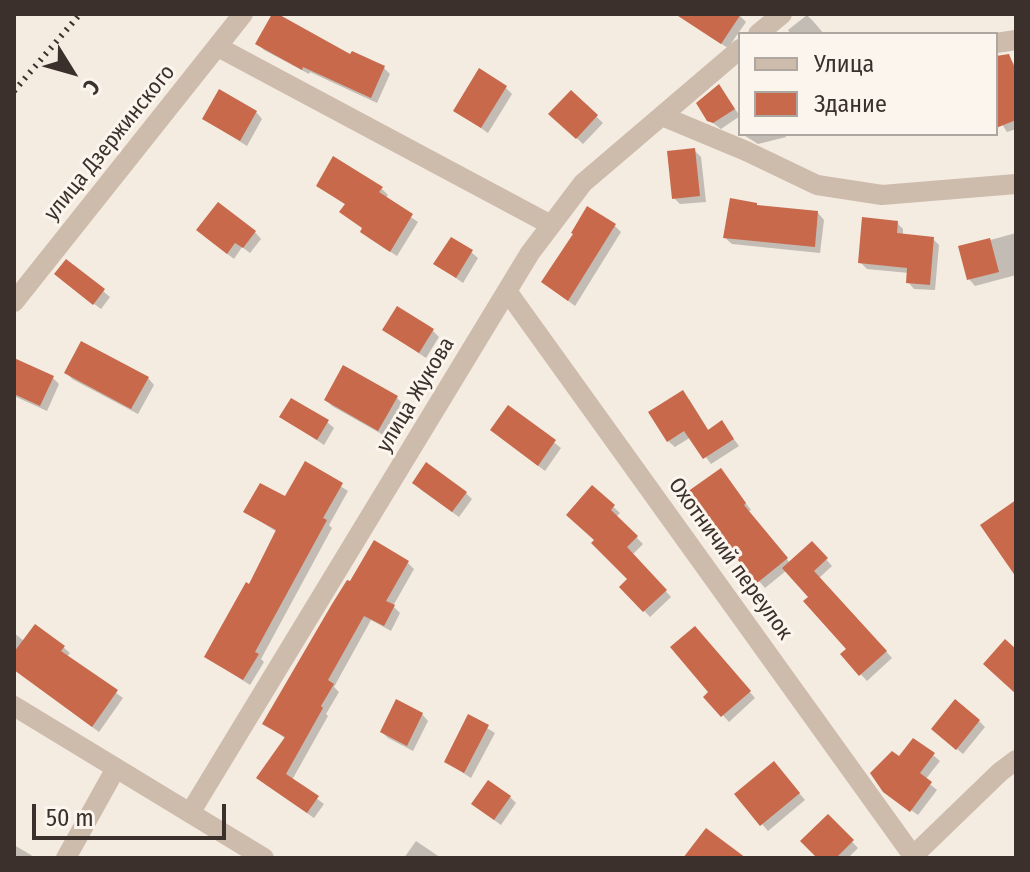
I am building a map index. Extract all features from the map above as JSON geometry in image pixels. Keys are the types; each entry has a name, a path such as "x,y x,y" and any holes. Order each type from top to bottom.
{"street":[{"name":"улица Дзержинского","path":"14,302 243,14"},
{"path":"760,32 782,14"},
{"path":"218,47 551,225"},
{"name":"улица Жукова","path":"190,813 507,291 551,225 583,183 738,51"},
{"path":"662,116 817,185 882,195 1016,184"},
{"name":"Охотничий переулок","path":"507,291 912,857"},
{"path":"14,706 264,858"},
{"path":"912,857 1016,760"},
{"path":"66,858 116,768"}],"building":[{"path":"272,14 278,14 350,54 352,51 385,66 371,98 303,67 302,70 255,44"},
{"path":"675,14 741,14 721,44"},
{"path":"1009,54 1016,71 1016,120 998,127 998,56"},
{"path":"479,68 507,86 481,128 453,111"},
{"path":"719,84 735,109 713,123 707,121 696,103"},
{"path":"219,89 257,111 240,141 202,119"},
{"path":"571,90 598,115 576,139 548,114"},
{"path":"695,148 700,196 672,199 667,151"},
{"path":"333,156 383,187 379,192 413,214 390,252 360,232 362,228 339,212 345,204 316,186"},
{"path":"730,198 757,205 818,211 815,247 723,238"},
{"path":"218,202 256,231 243,248 235,243 227,254 196,230"},
{"path":"587,206 616,224 568,301 541,282 573,234"},
{"path":"862,217 898,221 897,233 934,237 930,285 906,283 907,268 858,263"},
{"path":"451,237 473,250 456,278 433,264"},
{"path":"990,238 999,272 967,280 958,246"},
{"path":"66,259 105,289 93,305 54,274"},
{"path":"397,306 434,329 419,353 382,330"},
{"path":"81,341 149,377 131,409 64,373"},
{"path":"14,358 54,376 40,406 14,394"},
{"path":"343,365 398,396 378,431 324,400"},
{"path":"683,390 708,430 722,420 734,439 703,459 684,431 667,442 648,412"},
{"path":"291,398 329,420 317,440 279,417"},
{"path":"508,405 556,440 538,466 490,430"},
{"path":"305,461 343,483 323,518 327,520 255,652 259,654 243,680 204,657 246,582 249,584 276,530 243,512 260,483 285,496"},
{"path":"426,462 467,492 452,512 412,483"},
{"path":"721,468 746,503 744,505 788,558 757,583 687,492"},
{"path":"592,485 615,505 611,510 638,536 627,547 667,590 643,612 619,587 627,579 591,543 594,540 566,515"},
{"path":"1016,500 1016,577 980,525"},
{"path":"374,540 409,561 386,601 395,605 384,626 364,616 328,680 334,684 321,706 323,708 286,774 319,796 307,813 256,778 285,737 262,724 332,604 347,580 350,581"},
{"path":"812,541 828,558 814,571 887,651 859,676 840,654 846,649 803,601 808,597 782,568"},
{"path":"35,624 65,646 61,651 118,690 92,727 14,670 14,652"},
{"path":"695,626 751,691 721,717 703,697 708,692 670,647"},
{"path":"1005,639 1016,649 1016,694 983,664"},
{"path":"396,699 423,713 407,746 380,732"},
{"path":"955,699 980,720 956,750 931,729"},
{"path":"468,714 489,725 464,773 444,762"},
{"path":"913,738 935,753 920,773 932,782 910,812 883,792 870,773 892,751 899,756"},
{"path":"774,761 800,793 760,826 734,794"},
{"path":"488,780 511,796 494,820 471,804"},
{"path":"828,814 854,840 836,858 817,858 800,841"},
{"path":"706,828 746,858 683,858"}],"railway":[{"path":"14,91 80,14"}]}
